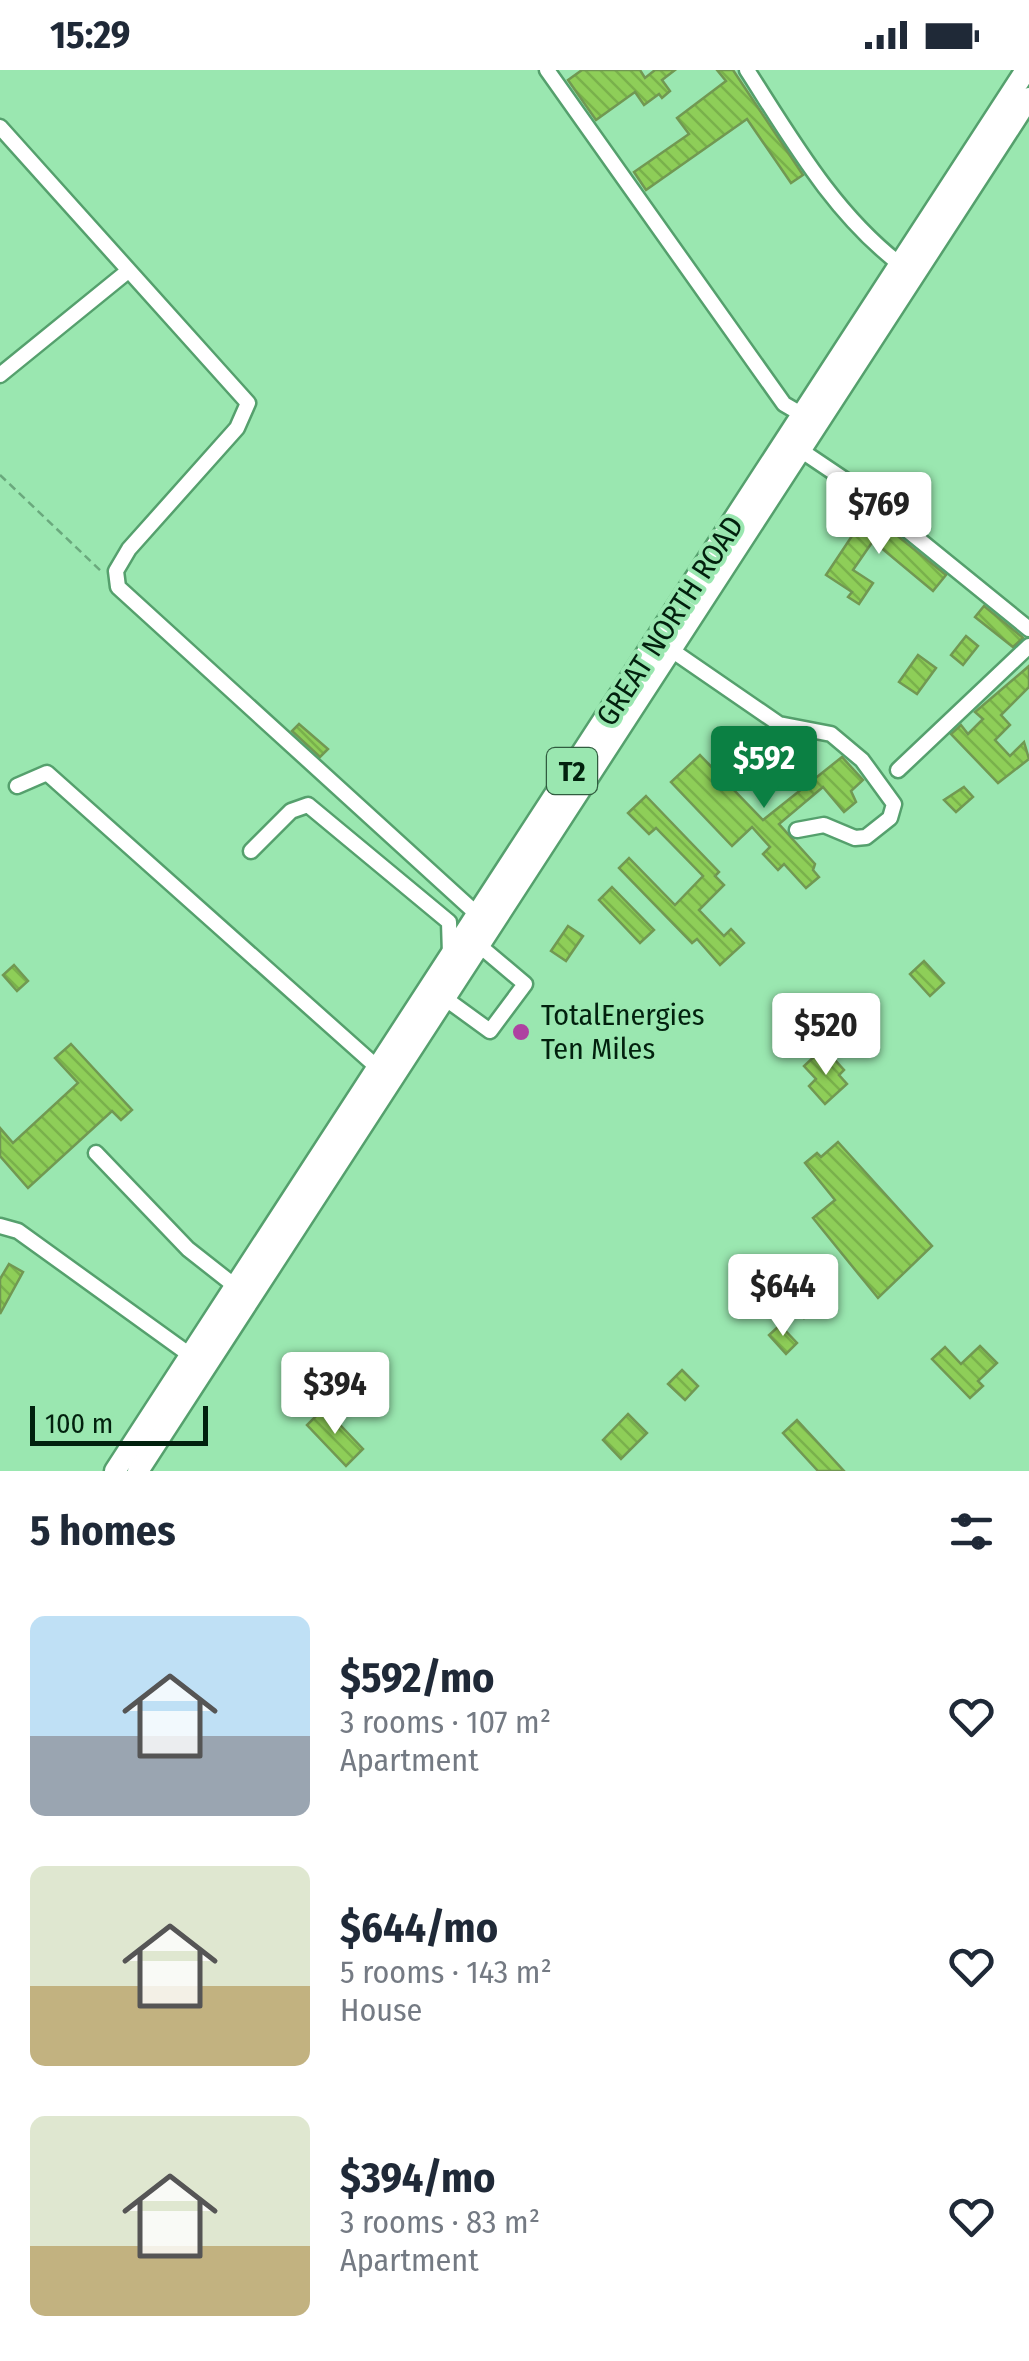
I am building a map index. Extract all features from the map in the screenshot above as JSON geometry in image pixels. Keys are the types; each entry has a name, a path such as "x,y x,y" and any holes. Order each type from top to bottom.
{"highway":[{"name":"GREAT NORTH ROAD","path":"811,420 901,265 1026,70"},
{"name":"GREAT NORTH ROAD","path":"115,1471 378,1068 437,992 449,959 472,939 478,915 1029,98"},
{"name":"GREAT NORTH ROAD","path":"138,1471 437,992 670,649 794,446"}],"street":[{"path":"547,70 784,404 811,420"},
{"path":"746,70 838,205 866,238 901,265"},
{"path":"0,127 248,403 238,428 129,549 116,571 118,587 478,915"},
{"path":"0,375 128,271"},
{"path":"794,446 848,482 1029,629"},
{"path":"898,770 1029,646"},
{"path":"670,649 779,724 831,734 862,760 894,804 890,818 866,836 855,838 824,825 797,830"},
{"path":"17,786 47,773 378,1068"},
{"path":"250,851 292,810 308,805 448,922 449,959"},
{"path":"437,992 490,1031 525,984 472,939"},
{"path":"96,1152 188,1249 236,1286"},
{"path":"0,1226 33,1242 190,1355"}],"path":[{"path":"0,475 118,587"}],"building":[{"path":"582,70 640,70 645,78 655,70 675,70 662,80 670,91 662,98 659,94 644,105 635,92 596,120 568,80"},
{"path":"717,70 733,70 803,175 791,183 747,119 646,190 634,172 689,134 677,118 726,81"},
{"path":"858,504 946,575 933,591 873,541 853,570 873,583 859,604 848,597 852,592 826,575 862,521 852,512"},
{"path":"984,606 1023,638 1013,647 975,617"},
{"path":"966,636 978,646 963,665 951,655"},
{"path":"918,655 936,668 917,694 899,682"},
{"path":"1029,666 1029,687 1001,715 1010,725 995,740 1010,756 1024,742 1029,759 998,783 951,734 961,725 968,734 983,719 975,712"},
{"path":"299,724 328,749 320,757 292,731"},
{"path":"700,755 763,820 842,757 863,780 851,791 856,802 844,812 823,787 779,824 815,864 813,870 819,877 806,888 784,864 778,870 763,854 770,847 752,827 732,846 671,782"},
{"path":"964,787 973,797 956,812 944,800"},
{"path":"646,796 719,872 715,876 724,885 699,910 724,936 731,929 744,943 720,965 697,939 692,943 619,868 629,858 675,905 703,876 656,828 649,834 628,813"},
{"path":"612,887 654,930 640,943 599,900"},
{"path":"568,926 583,936 566,961 551,951"},
{"path":"924,961 944,983 930,996 910,974"},
{"path":"14,965 28,981 17,991 3,975"},
{"path":"71,1044 132,1110 121,1120 112,1111 28,1188 0,1156 0,1128 13,1143 78,1083 55,1058"},
{"path":"818,1053 828,1064 834,1059 844,1070 839,1075 847,1084 825,1104 809,1086 816,1079 804,1066"},
{"path":"838,1142 932,1246 878,1298 813,1218 835,1200 805,1163 817,1153 821,1157"},
{"path":"9,1264 23,1272 0,1314 0,1279"},
{"path":"784,1272 813,1310 804,1318 791,1304 779,1315 756,1292"},
{"path":"780,1325 797,1343 786,1354 769,1335"},
{"path":"980,1346 997,1363 978,1381 983,1386 970,1398 932,1359 945,1347 961,1364"},
{"path":"682,1370 698,1386 685,1400 668,1384"},
{"path":"324,1408 363,1449 346,1466 307,1425"},
{"path":"628,1414 647,1433 621,1459 603,1440"},
{"path":"797,1420 844,1471 818,1471 783,1433"}],"place":[{"name":"TotalEnergies Ten Miles","path":"521,1032"}]}
